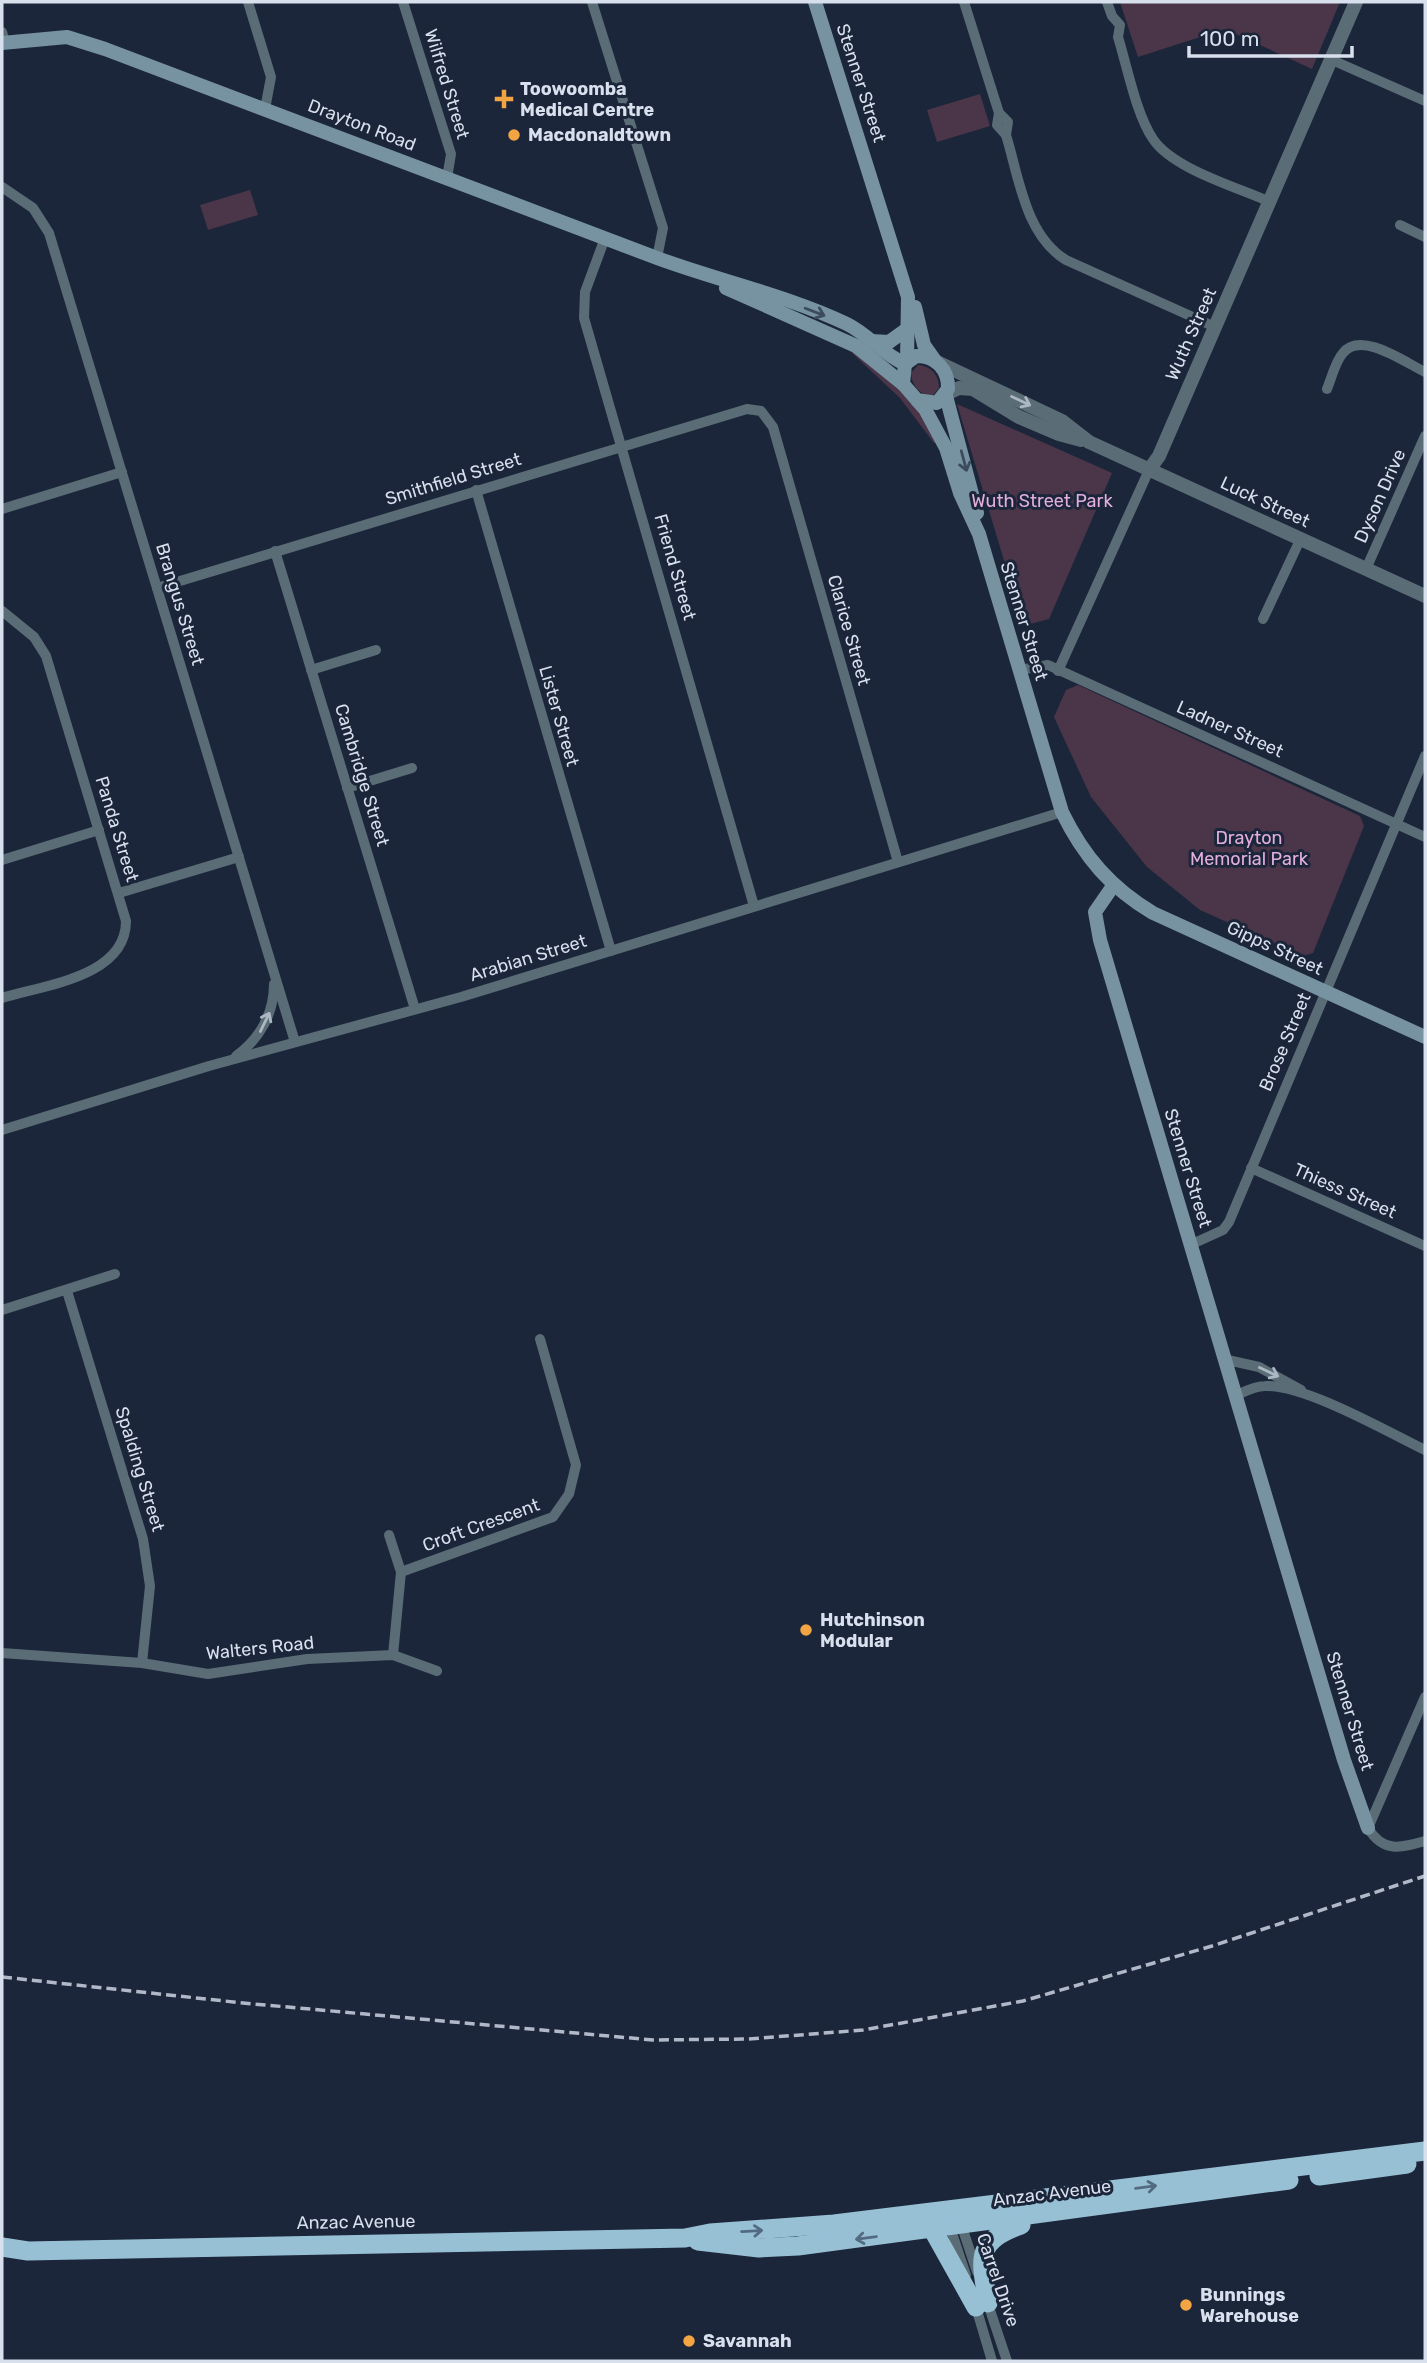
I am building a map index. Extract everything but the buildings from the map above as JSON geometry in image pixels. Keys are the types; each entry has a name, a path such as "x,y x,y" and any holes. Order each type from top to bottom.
{"highway":[{"name":"Anzac Avenue","path":"3,2256 28,2251 685,2238 710,2245 759,2248 1425,2151"},
{"name":"Anzac Avenue","path":"949,2221 1051,2214 1425,2162"},
{"path":"982,2305 982,2265 989,2240 999,2232 1051,2214"},
{"path":"949,2221 982,2305"}],"main road":[{"name":"Stenner Street","path":"815,2 908,297 910,327 906,363"},
{"name":"Drayton Road","path":"3,39 68,37 704,275 856,346 903,384"},
{"name":"Drayton Road","path":"704,275 754,288 839,321 871,341 884,354 906,363"},
{"name":"Stenner Street","path":"908,297 916,310 925,345 936,362"},
{"path":"871,341 889,342 910,327"},
{"path":"921,356 936,362 947,377 946,395 930,405 917,400 903,384 906,363 921,356"},
{"name":"Stenner Street","path":"946,395 969,477 979,534 1062,812 1085,854 1113,886 1097,908 1097,929 1223,1359 1344,1760 1368,1828"},
{"name":"Stenner Street","path":"917,400 925,409 946,448 960,493 979,534"},
{"name":"Gipps Street","path":"1113,886 1153,913 1425,1037"}],"street":[{"path":"248,2 271,77 265,109"},
{"name":"Wilfred Street","path":"403,2 451,154 447,178"},
{"path":"592,2 663,228 657,258"},
{"path":"964,2 999,113 1008,122 1006,135 1034,223 1049,248 1066,260 1215,327"},
{"path":"1107,2 1112,16 1110,28 1118,37 1147,128 1159,146 1175,160 1270,202"},
{"name":"Wuth Street","path":"1058,671 1149,470 1156,463 1357,5"},
{"path":"1332,60 1425,102"},
{"name":"Brangus Street","path":"5,188 33,208 49,233 295,1042"},
{"path":"1400,225 1425,237"},
{"name":"Friend Street","path":"605,238 585,292 583,309 754,906"},
{"path":"1327,389 1342,354 1350,346 1358,344 1371,346 1425,372"},
{"name":"Luck Street","path":"936,362 1062,421 1089,442"},
{"name":"Luck Street","path":"946,395 959,388 973,389 1019,417 1059,434 1089,442 1425,596"},
{"name":"Smithfield Street","path":"157,587 747,409 761,411"},
{"name":"Clarice Street","path":"761,411 773,427 898,863"},
{"name":"Dyson Drive","path":"1366,569 1425,436"},
{"path":"2,509 122,472"},
{"name":"Lister Street","path":"477,490 611,951"},
{"path":"1263,619 1300,540"},
{"name":"Cambridge Street","path":"275,551 415,1009"},
{"name":"Panda Street","path":"2,611 34,637 46,656 119,893 126,929 119,950 108,962 94,970 2,998"},
{"path":"311,670 376,650"},
{"name":"Ladner Street","path":"1019,670 1037,665 1058,671 1425,837"},
{"name":"Brose Street","path":"1190,1245 1223,1230 1230,1222 1425,756"},
{"path":"347,788 412,768"},
{"name":"Arabian Street","path":"2,1130 228,1061 611,951 1062,812"},
{"path":"2,860 99,830"},
{"path":"119,893 239,857"},
{"path":"228,1061 247,1047 267,1020 273,1000 273,968"},
{"name":"Thiess Street","path":"1251,1168 1425,1246"},
{"path":"2,1310 115,1274"},
{"name":"Spalding Street","path":"67,1290 143,1539 150,1586 142,1663"},
{"name":"Croft Crescent","path":"401,1572 554,1517 569,1494 576,1465 540,1339"},
{"path":"1223,1359 1259,1367 1309,1396 1425,1450"},
{"path":"1235,1396 1267,1386 1309,1396"},
{"path":"389,1535 401,1572 393,1656"},
{"name":"Walters Road","path":"2,1653 142,1663 208,1674 307,1659 393,1656 437,1671"},
{"path":"1425,1697 1368,1828 1380,1843 1391,1849 1425,1841"},
{"name":"Carrel Drive","path":"949,2221 1007,2361"},
{"name":"Carrel Drive","path":"982,2305 992,2361"}],"green space":[{"path":"1120,2 1340,2 1312,69 1225,29 1138,57"},
{"path":"980,94 990,126 937,142 927,110"},
{"path":"250,190 258,215 208,230 200,205"},
{"path":"854,350 920,409 937,441 934,443 900,398 852,353"},
{"path":"918,365 927,367 936,375 939,388 933,395 921,392 913,382 911,373"},
{"name":"Wuth Street Park","path":"957,404 1112,473 1049,619 1030,624 1021,617"},
{"name":"Drayton Memorial Park","path":"1078,685 1360,816 1364,826 1313,953 1303,956 1200,910 1147,867 1091,797 1054,717 1066,690"}],"railway":[{"path":"2,1977 243,2003 653,2040 748,2039 863,2030 1023,2001 1212,1946 1425,1876"}],"place":[{"name":"Toowoomba Medical Centre","path":"504,99"},
{"name":"Macdonaldtown","path":"514,135"},
{"name":"Hutchinson Modular","path":"806,1630"},
{"name":"Bunnings Warehouse","path":"1186,2305"},
{"name":"Savannah","path":"689,2341"}]}
